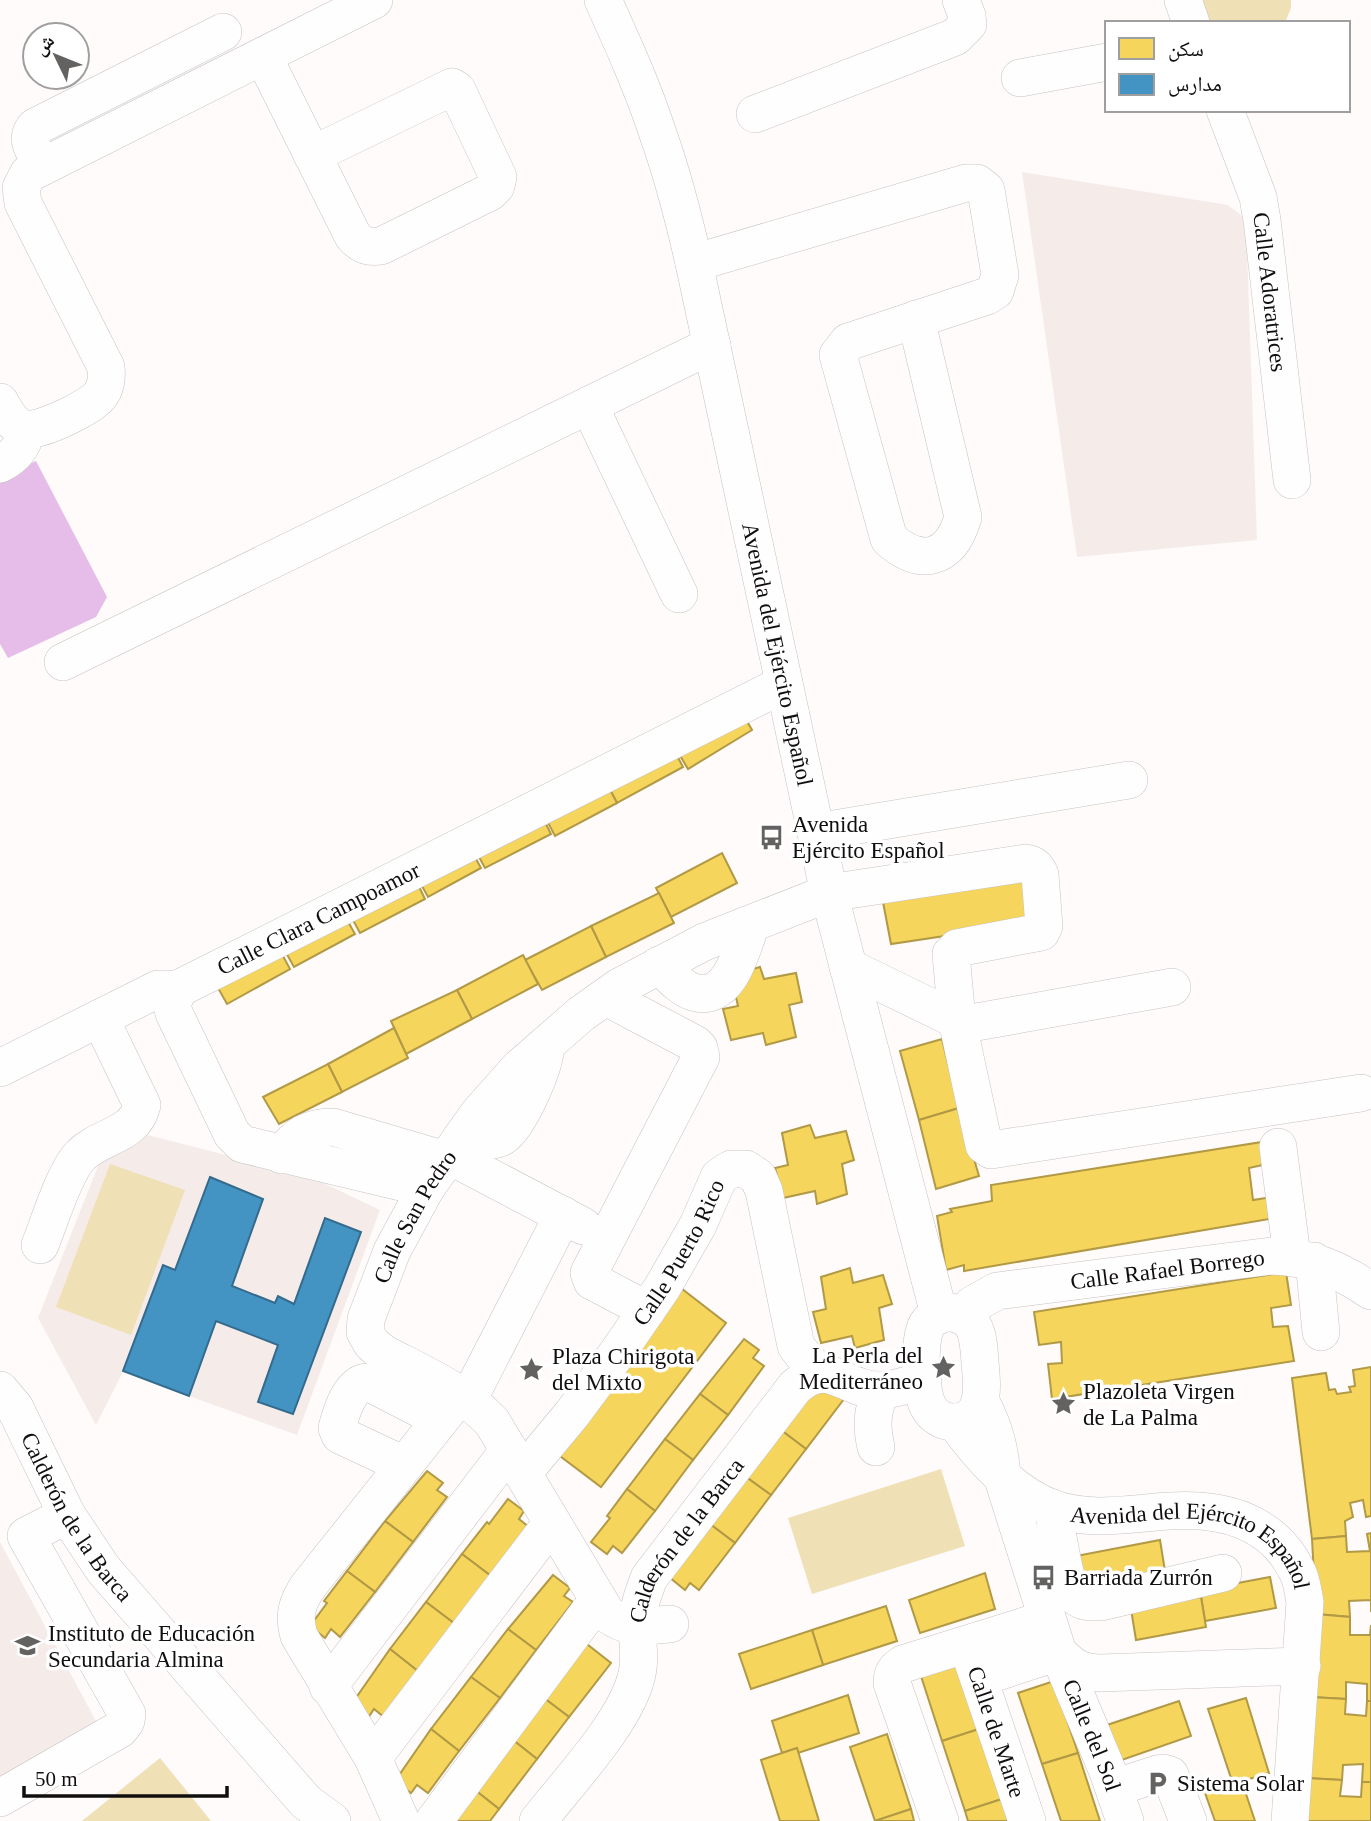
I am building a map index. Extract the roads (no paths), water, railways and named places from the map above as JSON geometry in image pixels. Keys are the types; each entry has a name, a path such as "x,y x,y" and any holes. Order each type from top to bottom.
{"street":[{"path":"0,402 6,415 16,424 27,429 41,427 93,403 102,393 107,380 106,367 23,203 21,188 28,174 374,0"},
{"path":"755,114 955,37 968,24 961,0"},
{"path":"1183,0 1190,21"},
{"name":"Avenida del Ejército Español","path":"611,3 658,133 694,263 816,832 848,967 951,1315 973,1324 977,1336 982,1390 968,1412 943,1420 934,1415 927,1405 923,1380"},
{"path":"42,166 29,141 30,133 35,127 223,32"},
{"path":"263,56 312,155 353,236 360,244 381,246 490,192 496,186 498,177 457,90 452,88 312,155"},
{"path":"1020,78 1105,62"},
{"name":"Calle Adoratrices","path":"1226,112 1258,197 1292,480"},
{"path":"694,263 967,183 977,183 986,190 1000,275 995,291 987,296 916,319 848,342 838,355 889,539 904,552 924,557 943,551 958,537 963,517 916,319"},
{"path":"63,662 712,345"},
{"path":"589,405 679,594"},
{"path":"0,464 15,455 23,443 27,429"},
{"name":"Calle Clara Campoamor","path":"0,1068 158,989 178,989 784,684"},
{"path":"816,832 1129,780"},
{"name":"Calle San Pedro","path":"653,1625 621,1624 607,1614 492,1422 456,1404 372,1344 365,1332 366,1319 392,1251 445,1160 479,1113 510,1078 547,1044 581,1014 606,997 704,942 830,893 1032,864 1038,868 1044,926 1041,932 957,948 951,954 957,1020"},
{"path":"659,965 694,993 710,993 725,985 751,924"},
{"path":"848,967 957,1020 971,1023 1172,987"},
{"path":"178,989 172,1004 174,1013 232,1134 242,1144 282,1155 445,1160 606,1238"},
{"path":"606,997 695,1044 701,1053 701,1058 589,1273 590,1279 647,1310"},
{"path":"40,1245 74,1162 82,1153 129,1128 140,1114 142,1105 100,1018"},
{"path":"957,1020 984,1145 991,1150 1361,1093"},
{"path":"1278,1147 1321,1332"},
{"name":"Calle Puerto Rico","path":"328,1687 516,1461 572,1413 647,1310 681,1257 719,1178 731,1169 746,1169 758,1177 764,1191 796,1346 813,1366 836,1377"},
{"path":"401,1821 373,1758 299,1636 295,1624 296,1610 300,1597 309,1585 456,1404 563,1215"},
{"name":"Calle Rafael Borrego","path":"951,1315 997,1291 1270,1256 1303,1259 1346,1273 1371,1291"},
{"path":"923,1380 922,1332 929,1321 951,1315"},
{"name":"Calderón de la Barca","path":"538,1821 626,1705 638,1672 640,1649 653,1625 640,1601 649,1578 795,1387 807,1376 820,1373 866,1389 881,1390 923,1380"},
{"path":"404,1465 340,1435 337,1429 339,1422 355,1386 368,1382 456,1404"},
{"name":"Calderón de la Barca","path":"0,1390 15,1408 67,1515 103,1569 306,1802 332,1821"},
{"path":"876,1447 871,1427 873,1407 881,1390"},
{"name":"Avenida del Ejército Español","path":"968,1412 1002,1476 1053,1635"},
{"name":"Avenida del Ejército Español","path":"1002,1476 1023,1492 1053,1508 1085,1516 1174,1511 1237,1517 1264,1529 1285,1549 1299,1574 1305,1602 1290,1821"},
{"path":"1053,1508 1068,1581 1074,1595 1086,1602 1101,1602 1223,1573"},
{"path":"0,1798 120,1729 126,1721 127,1714 26,1536 67,1515"},
{"path":"373,1758 551,1524"},
{"path":"434,1821 597,1601"},
{"path":"940,1821 892,1683 892,1675 903,1664 973,1662 1053,1635 1072,1667 1086,1673 1302,1666"},
{"name":"Calle del Sol","path":"1053,1635 1119,1804"},
{"name":"Calle de Marte","path":"973,1662 1027,1821"},
{"path":"1119,1804 1163,1773 1170,1775 1188,1821"}],"place":[{"name":"Avenida Ejército Español","path":"772,837"},
{"name":"La Perla del Mediterráneo","path":"943,1368"},
{"name":"Plaza Chirigota del Mixto","path":"532,1369"},
{"name":"Plazoleta Virgen de La Palma","path":"1063,1404"},
{"name":"Barriada Zurrón","path":"1044,1577"},
{"name":"Instituto de Educación Secundaria Almina","path":"28,1646"},
{"name":"Sistema Solar","path":"1157,1783"}]}
